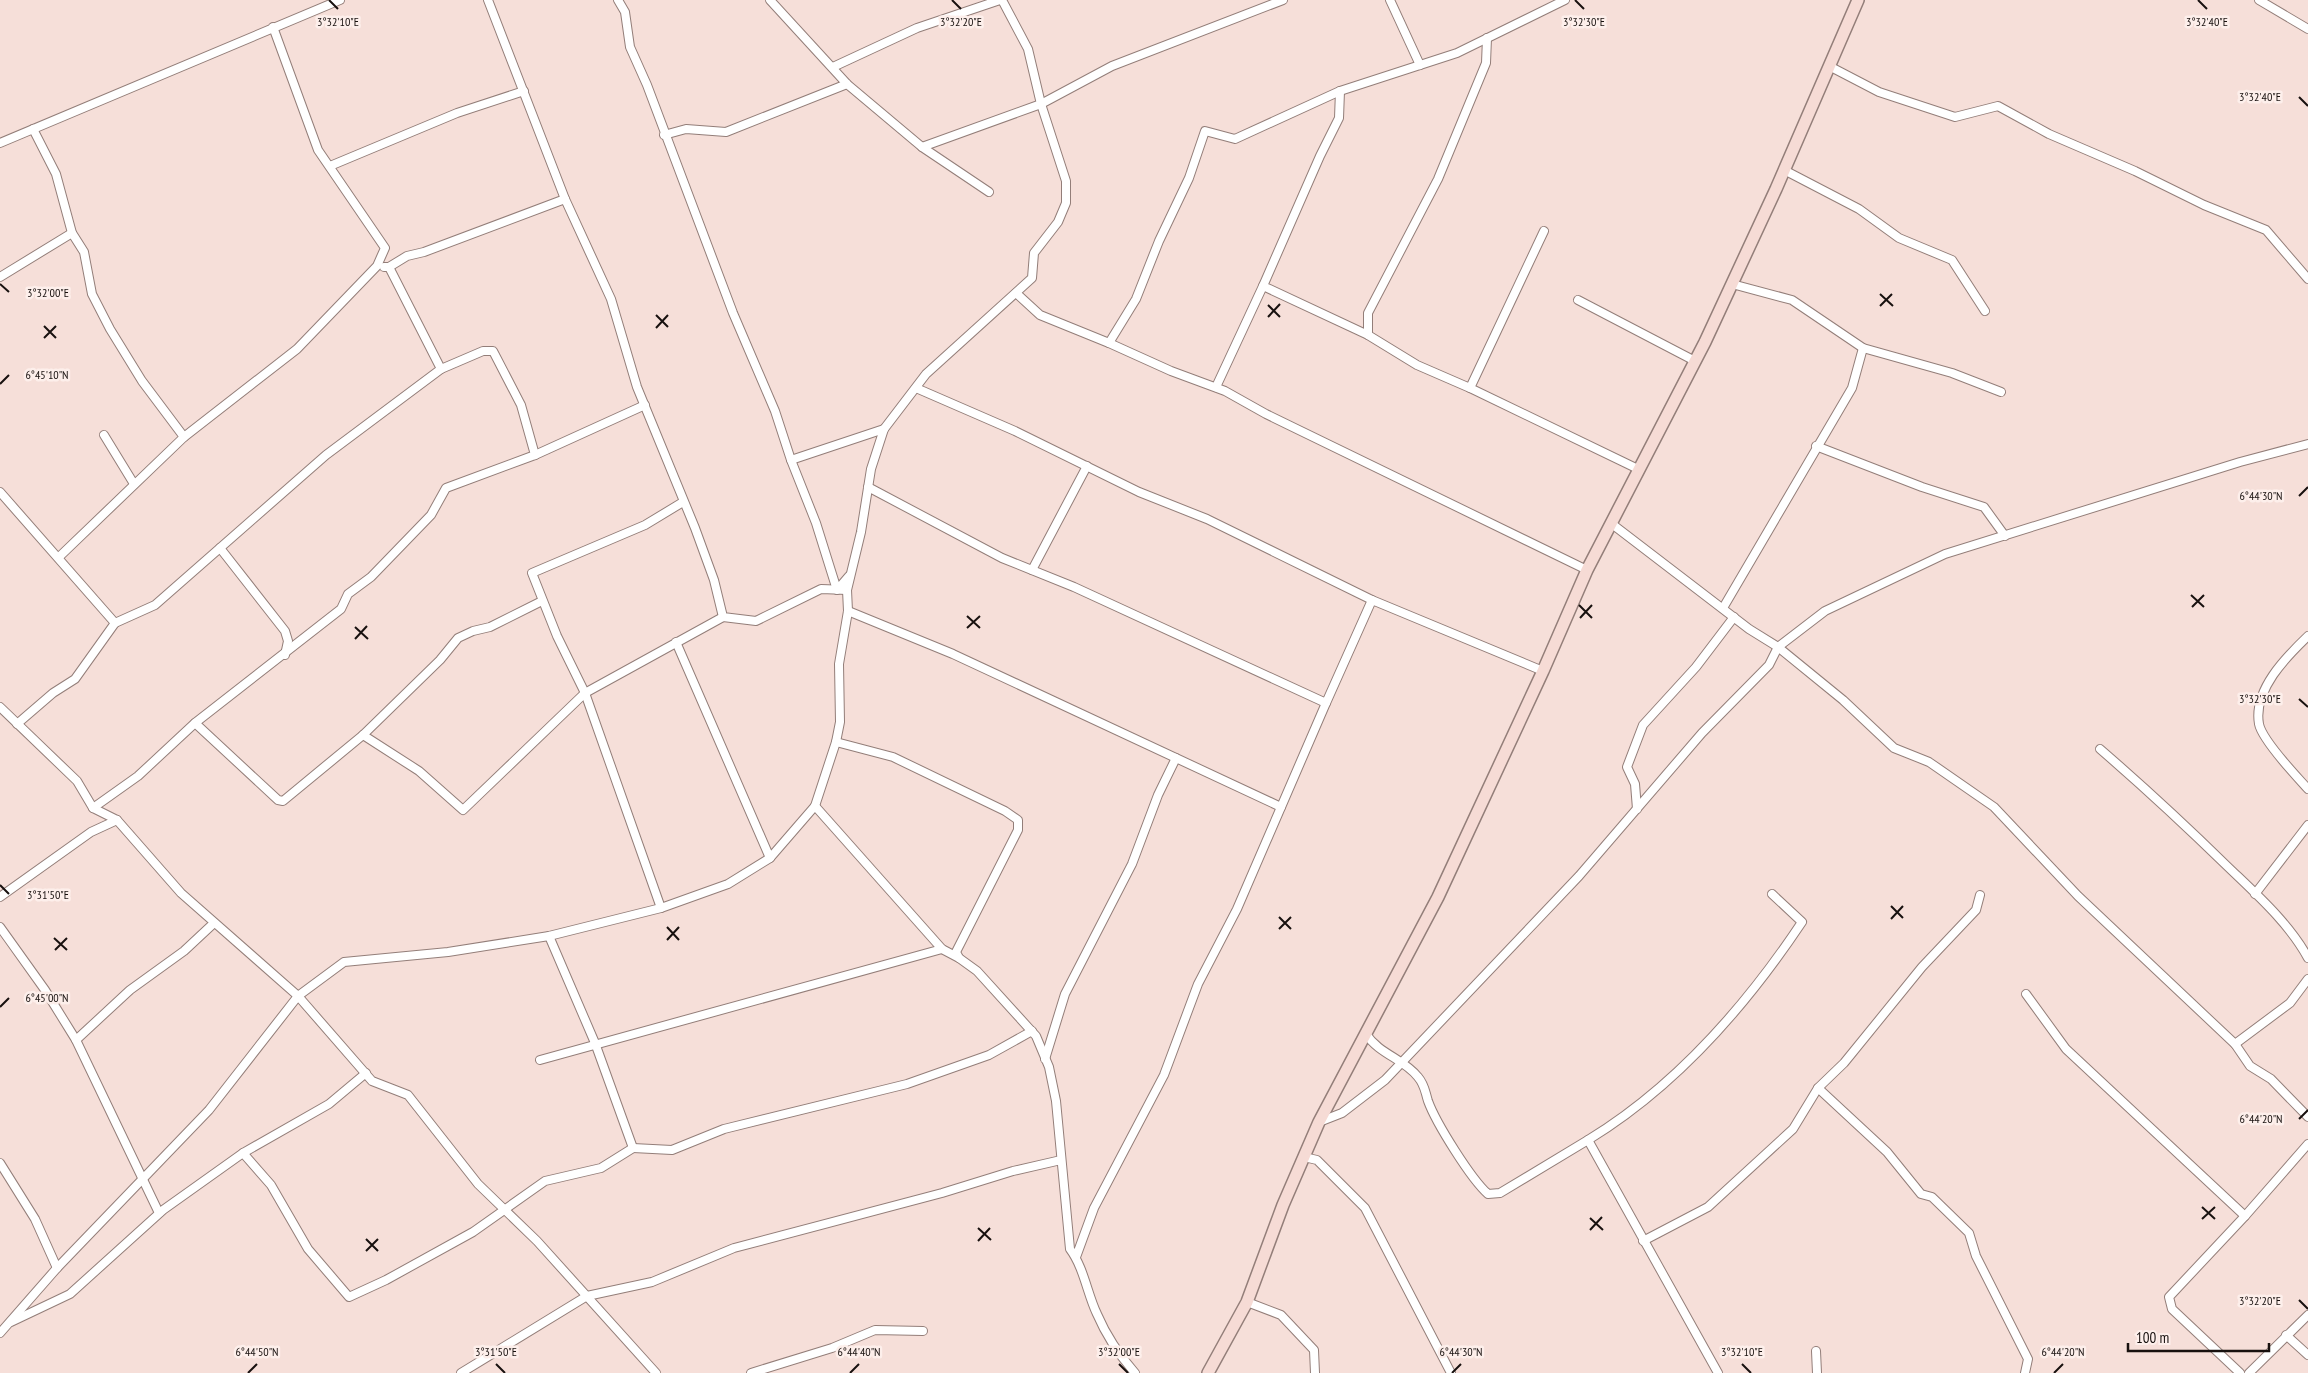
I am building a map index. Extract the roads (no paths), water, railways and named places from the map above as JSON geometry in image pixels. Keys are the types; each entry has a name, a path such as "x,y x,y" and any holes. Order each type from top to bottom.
{"street":[{"path":"0,143 340,0"},
{"path":"488,0 565,199 611,299 638,387 714,580 723,617"},
{"path":"618,0 625,12 630,47 647,85 733,313 775,411 791,460 816,523 837,590"},
{"path":"770,0 847,84 922,147 989,192"},
{"path":"0,1333 57,1268 209,1110 298,996 344,962 448,952 549,936 660,908 728,884 770,858 815,806 836,742 840,722 839,664 848,611 847,590 871,469 884,429 926,374 1032,278 1034,253 1058,222 1066,203 1066,182 1060,157 1041,104 1028,50 1001,0 917,28 833,67"},
{"path":"922,147 1041,104 1112,66 1284,0"},
{"path":"1390,0 1420,65"},
{"path":"1109,343 1136,299 1159,241 1189,178 1205,131 1235,139 1340,91 1457,53 1565,0"},
{"path":"1208,1373 1247,1302 1283,1205 1319,1122 1438,896 1543,671 1587,570 1695,361 1732,284 1858,0"},
{"path":"2259,0 2308,29"},
{"path":"60,557 184,437 297,349 377,266 385,248 318,150 273,27"},
{"path":"1368,335 1368,313 1438,179 1486,63 1487,38"},
{"path":"1828,66 1879,92 1954,117 1998,106 2049,134 2135,171 2204,205 2266,230 2308,279"},
{"path":"664,134 686,129 726,132 847,84"},
{"path":"330,166 456,114 524,91"},
{"path":"1216,387 1320,156 1340,118 1340,91"},
{"path":"33,129 56,174 72,233 84,252 92,294 142,381 184,437"},
{"path":"1784,170 1860,209 1899,238 1952,260 1985,311"},
{"path":"377,266 389,267 407,256 424,252 565,199"},
{"path":"1470,388 1544,231"},
{"path":"0,277 72,233"},
{"path":"389,267 441,369"},
{"path":"1732,284 1792,300 1863,348 1952,373 2001,392"},
{"path":"1263,286 1368,335 1417,365 1470,388 1638,469"},
{"path":"1016,293 1040,315 1171,371 1216,387 1266,414 1587,570"},
{"path":"1578,300 1695,361"},
{"path":"1723,608 1816,446 1852,388 1863,348"},
{"path":"17,724 53,693 75,680 116,624 155,605 326,455 441,369 483,351 493,351 521,405 535,455"},
{"path":"916,388 1015,431 1139,492 1207,519 1372,600 1543,671"},
{"path":"93,808 138,776 195,723 285,655 341,609 348,594 371,577 431,515 446,488 535,455 645,405"},
{"path":"791,460 884,429"},
{"path":"104,435 134,484"},
{"path":"1319,1122 1342,1113 1385,1080 1579,876 1702,733 1768,665 1778,647 1825,611 1945,554 2240,462 2308,444"},
{"path":"1816,446 1922,487 1984,507 2005,536"},
{"path":"1032,570 1087,466"},
{"path":"868,487 1002,558 1074,587 1326,704"},
{"path":"0,492 60,557 116,624"},
{"path":"660,908 585,693 542,600 532,573 645,525 683,502"},
{"path":"1612,524 1749,630 1778,647 1843,700 1894,748 1929,762 1994,807 2078,896 2235,1044 2250,1066 2271,1080 2308,1118"},
{"path":"220,548 285,630 288,641 285,655"},
{"path":"837,590 850,575"},
{"path":"364,735 419,771 463,810 585,693 723,617 756,621 821,589 847,590"},
{"path":"195,723 278,800 283,801 364,735 440,660 458,638 473,631 490,628 542,600"},
{"path":"1076,1257 1094,1208 1164,1075 1198,984 1237,909 1372,600"},
{"path":"848,611 953,654 1281,807"},
{"path":"1637,809 1635,784 1627,768 1643,725 1696,666 1734,617"},
{"path":"2308,636 2291,652 2262,693 2259,725 2274,749 2308,789"},
{"path":"676,642 770,858"},
{"path":"0,707 78,781 93,808 117,820 181,893 298,996 372,1082 408,1095 478,1184 537,1241 656,1373"},
{"path":"836,742 893,757 1005,811 1018,820 1018,830 956,952 959,958"},
{"path":"2100,749 2159,801 2255,894 2298,940 2308,958"},
{"path":"1046,1059 1065,994 1132,864 1158,795 1176,758"},
{"path":"815,806 942,950 959,958 977,971 1036,1036 1046,1059 1056,1101 1070,1249 1076,1257 1097,1315 1124,1360 1135,1373"},
{"path":"0,897 91,832 117,820"},
{"path":"2255,894 2308,825"},
{"path":"1366,1034 1381,1051 1402,1062 1417,1075 1424,1085 1428,1102 1479,1186 1488,1194 1500,1193 1588,1140 1668,1082 1774,963 1802,922 1772,894"},
{"path":"1643,1241 1708,1207 1794,1129 1818,1088 1844,1063 1922,967 1976,910 1980,895"},
{"path":"76,1040 130,990 184,951 214,923"},
{"path":"0,927 45,990 76,1040 159,1213"},
{"path":"549,936 595,1044 633,1148"},
{"path":"540,1060 942,950"},
{"path":"2235,1044 2290,1004 2308,979"},
{"path":"2026,994 2066,1049 2245,1216"},
{"path":"243,1153 271,1185 308,1249 349,1297 429,1256 506,1211 545,1181 601,1168 633,1148 672,1150 724,1129 907,1084 989,1056 1032,1031"},
{"path":"9,1323 70,1294 159,1213 243,1153 329,1104 366,1073"},
{"path":"1818,1088 1887,1152 1921,1194 1932,1197 1969,1233 1976,1256 2028,1360 2025,1373"},
{"path":"1588,1140 1718,1373"},
{"path":"2240,1373 2172,1309 2169,1297 2245,1216 2308,1144"},
{"path":"1304,1157 1317,1160 1365,1208 1451,1373"},
{"path":"460,1373 588,1296 652,1282 734,1248 942,1193 1013,1171 1061,1160"},
{"path":"0,1163 35,1219 57,1268"},
{"path":"1247,1302 1281,1314 1314,1350 1315,1373"},
{"path":"2249,1373 2308,1315"},
{"path":"751,1373 832,1348 875,1330 923,1331"},
{"path":"2286,1335 2308,1355"},
{"path":"1816,1351 1817,1373"}]}
